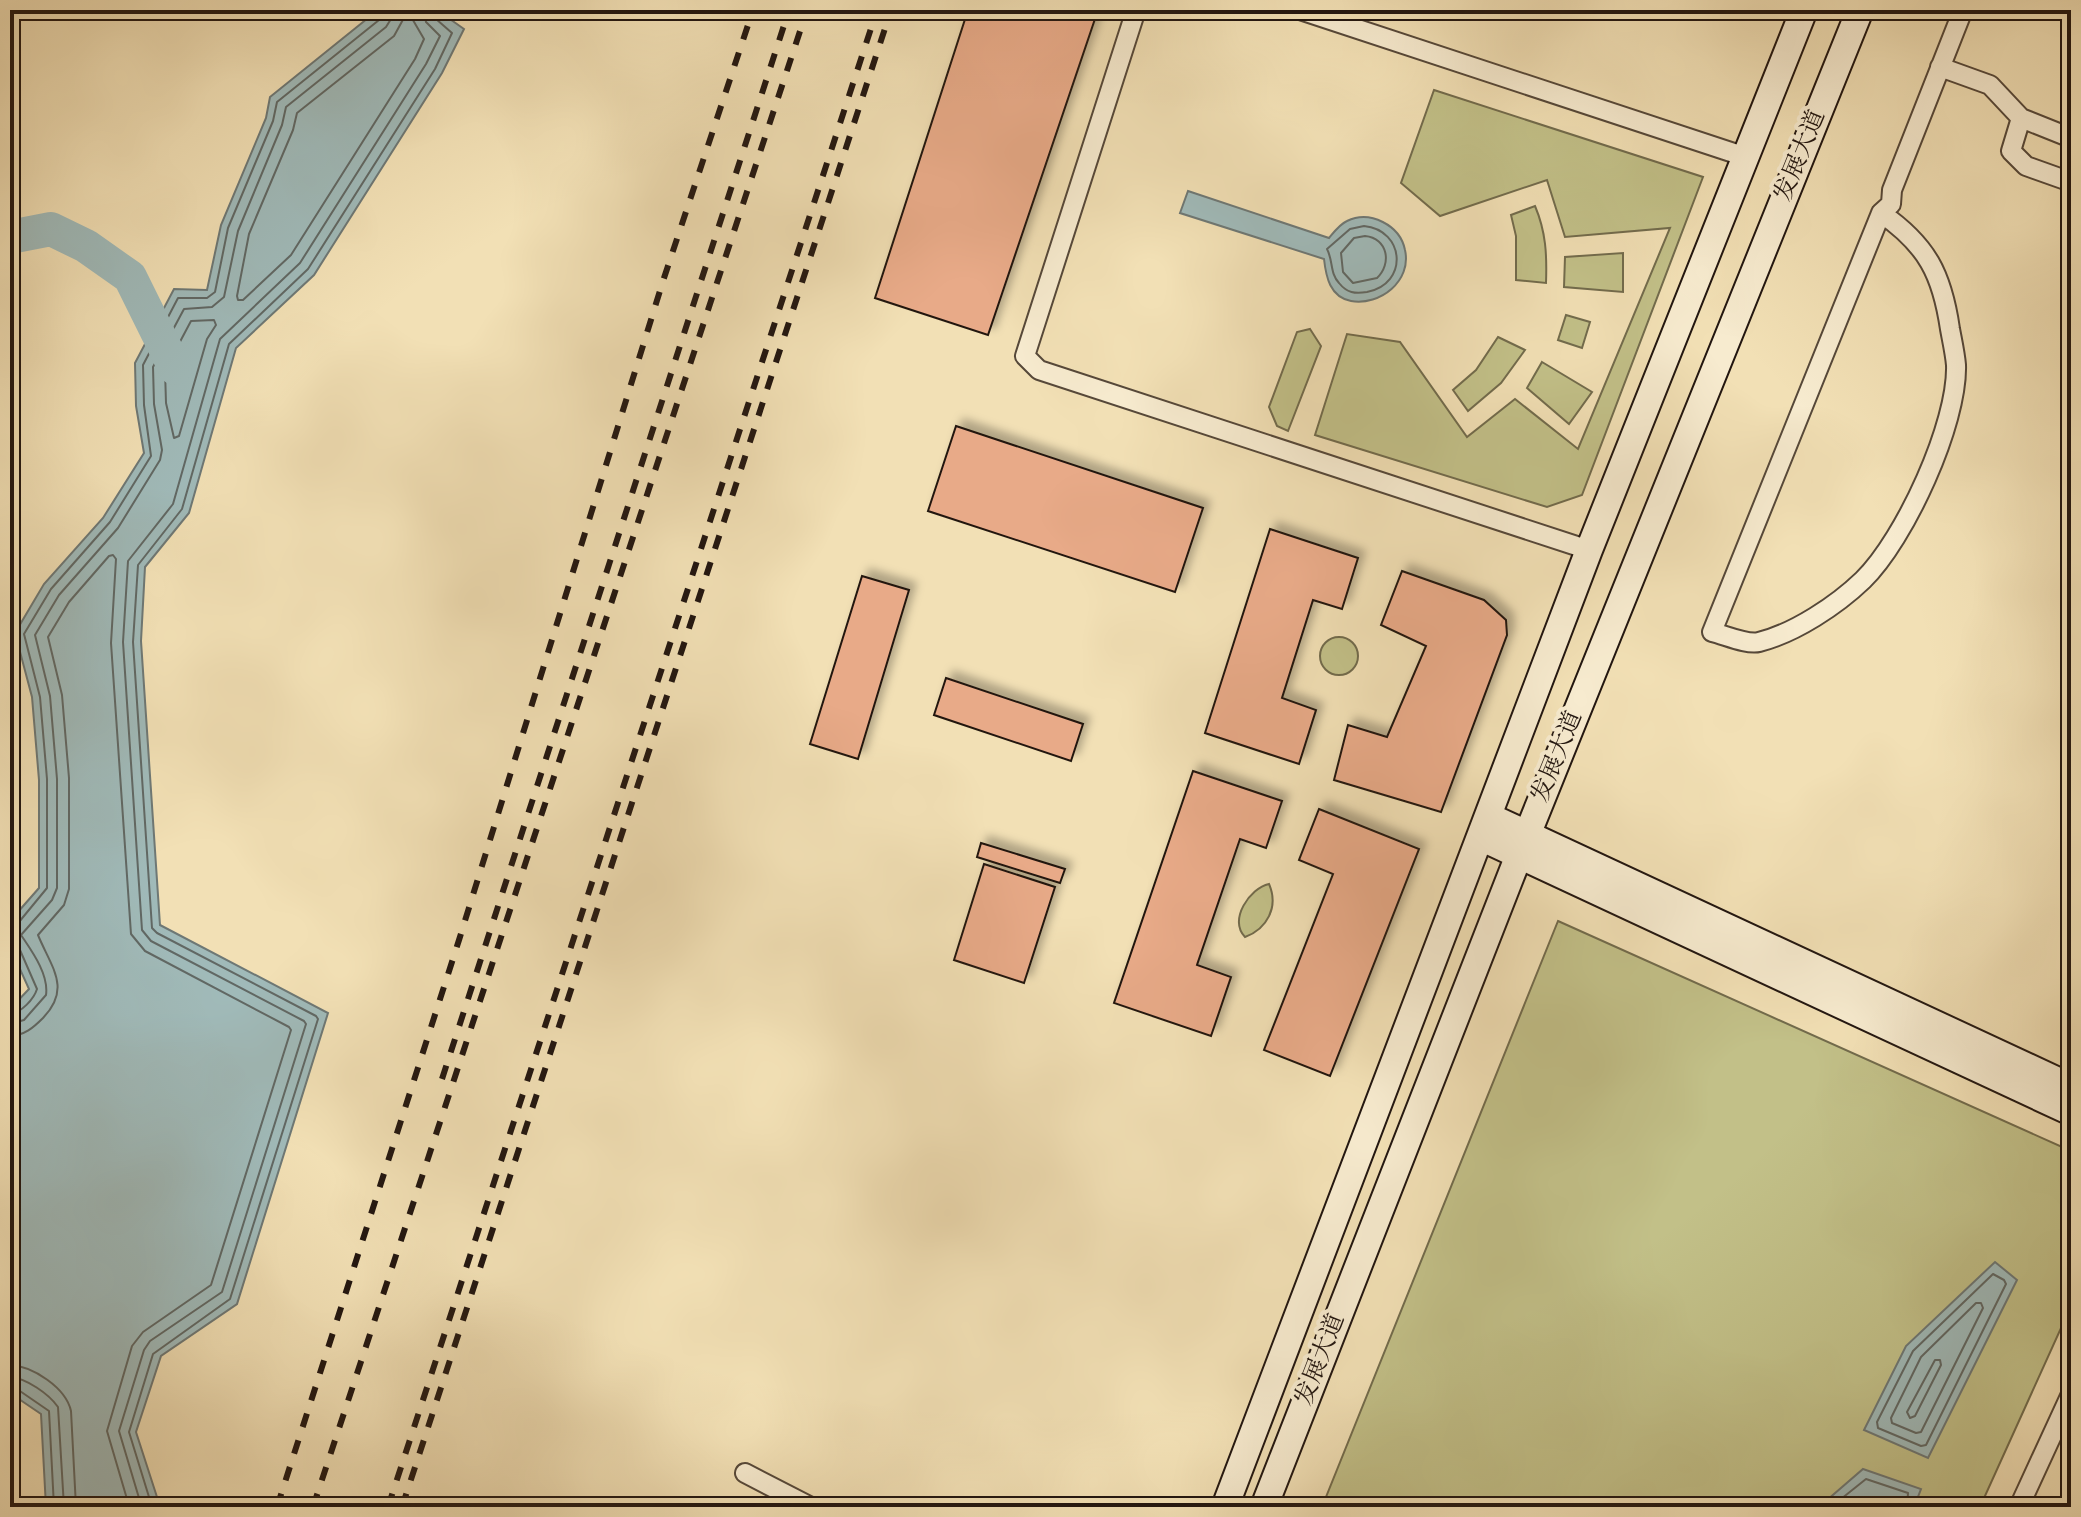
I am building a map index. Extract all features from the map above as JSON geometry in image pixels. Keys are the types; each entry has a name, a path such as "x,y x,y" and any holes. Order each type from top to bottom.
{"main road":[{"name":"发展大道","path":"1225,1507 1589,550 1804,10"},
{"name":"发展大道","path":"1264,1507 1523,844 1860,10"},
{"path":"1484,826 2071,1087"},
{"path":"1523,844 2071,1112"}],"street":[{"path":"1136,10 1025,356 1039,370 1589,550"},
{"path":"1300,10 1746,157"},
{"path":"1881,213 1908,232 1932,264 1945,293 1956,366 1947,420 1928,475 1908,516 1864,579 1813,619 1757,643 1712,632 1881,213 1891,204 1892,190 1963,10"},
{"path":"1940,67 1990,85 2021,118 2071,138"},
{"path":"2021,118 2011,151 2026,166 2071,182"},
{"path":"2019,1507 2071,1394"},
{"path":"745,1473 811,1507"}],"shaded area":[{"path":"1434,90 1703,177 1582,495 1547,507 1315,435 1347,334 1400,342 1467,437 1515,399 1578,449 1670,228 1565,237 1547,180 1440,216 1401,183"},
{"path":"1535,206 1545,244 1546,283 1516,280 1516,236 1511,215"},
{"path":"1623,253 1623,292 1564,287 1565,257"},
{"path":"1566,315 1590,322 1582,348 1558,340"},
{"path":"1310,329 1321,346 1288,431 1277,426 1269,407 1297,332"},
{"path":"1498,337 1525,350 1501,383 1468,411 1453,390 1476,370"},
{"path":"1542,362 1592,392 1569,424 1527,388"},
{"path":"1339,637 1352,643 1358,656 1352,669 1339,675 1326,669 1320,656 1326,643"},
{"path":"1269,884 1273,901 1269,916 1259,929 1245,937 1240,930 1240,914 1249,898"},
{"path":"1558,921 2071,1151 2071,1306 1980,1507 1322,1507"}],"water":[{"path":"378,10 437,10 464,29 442,73 314,275 236,348 189,513 145,567 141,641 160,925 328,1013 237,1304 161,1356 136,1432 157,1497 156,1507 46,1507 41,1414 10,1393 10,1009 29,989 10,947 10,921 39,888 39,780 32,697 15,633 44,584 103,518 144,453 136,406 135,363 174,289 207,290 221,225 266,118 270,97"},
{"path":"1188,191 1329,238 1340,226 1356,218 1383,222 1402,241 1406,261 1404,272 1392,289 1373,300 1344,299 1330,285 1324,259 1180,213"},
{"path":"1995,1262 2017,1280 1928,1458 1864,1430 1906,1346"},
{"path":"1863,1469 1921,1489 1914,1507 1819,1507"}],"building":[{"path":"968,10 1098,10 988,335 875,298"},
{"path":"956,426 1203,508 1175,592 928,511"},
{"path":"1270,529 1358,558 1342,609 1313,600 1282,698 1316,710 1299,764 1205,733"},
{"path":"1402,571 1484,600 1506,620 1507,635 1441,812 1334,780 1348,725 1387,737 1426,646 1381,625"},
{"path":"862,576 909,590 858,759 810,744"},
{"path":"946,678 1083,724 1071,761 934,715"},
{"path":"1193,771 1282,801 1266,848 1240,839 1197,965 1231,977 1211,1036 1114,1003"},
{"path":"1319,809 1419,849 1330,1076 1264,1050 1333,874 1299,860"},
{"path":"981,843 1065,869 1060,883 977,857"},
{"path":"984,864 1055,887 1024,983 954,960"}],"waterway":[{"path":"10,237 51,229 86,246 130,277 175,368"}],"railway":[{"path":"277,1507 459,940 663,281 753,10"},
{"path":"442,1079 789,10"},
{"path":"313,1507 807,10"},
{"path":"388,1507 877,10"},
{"path":"402,1507 891,10"}]}
